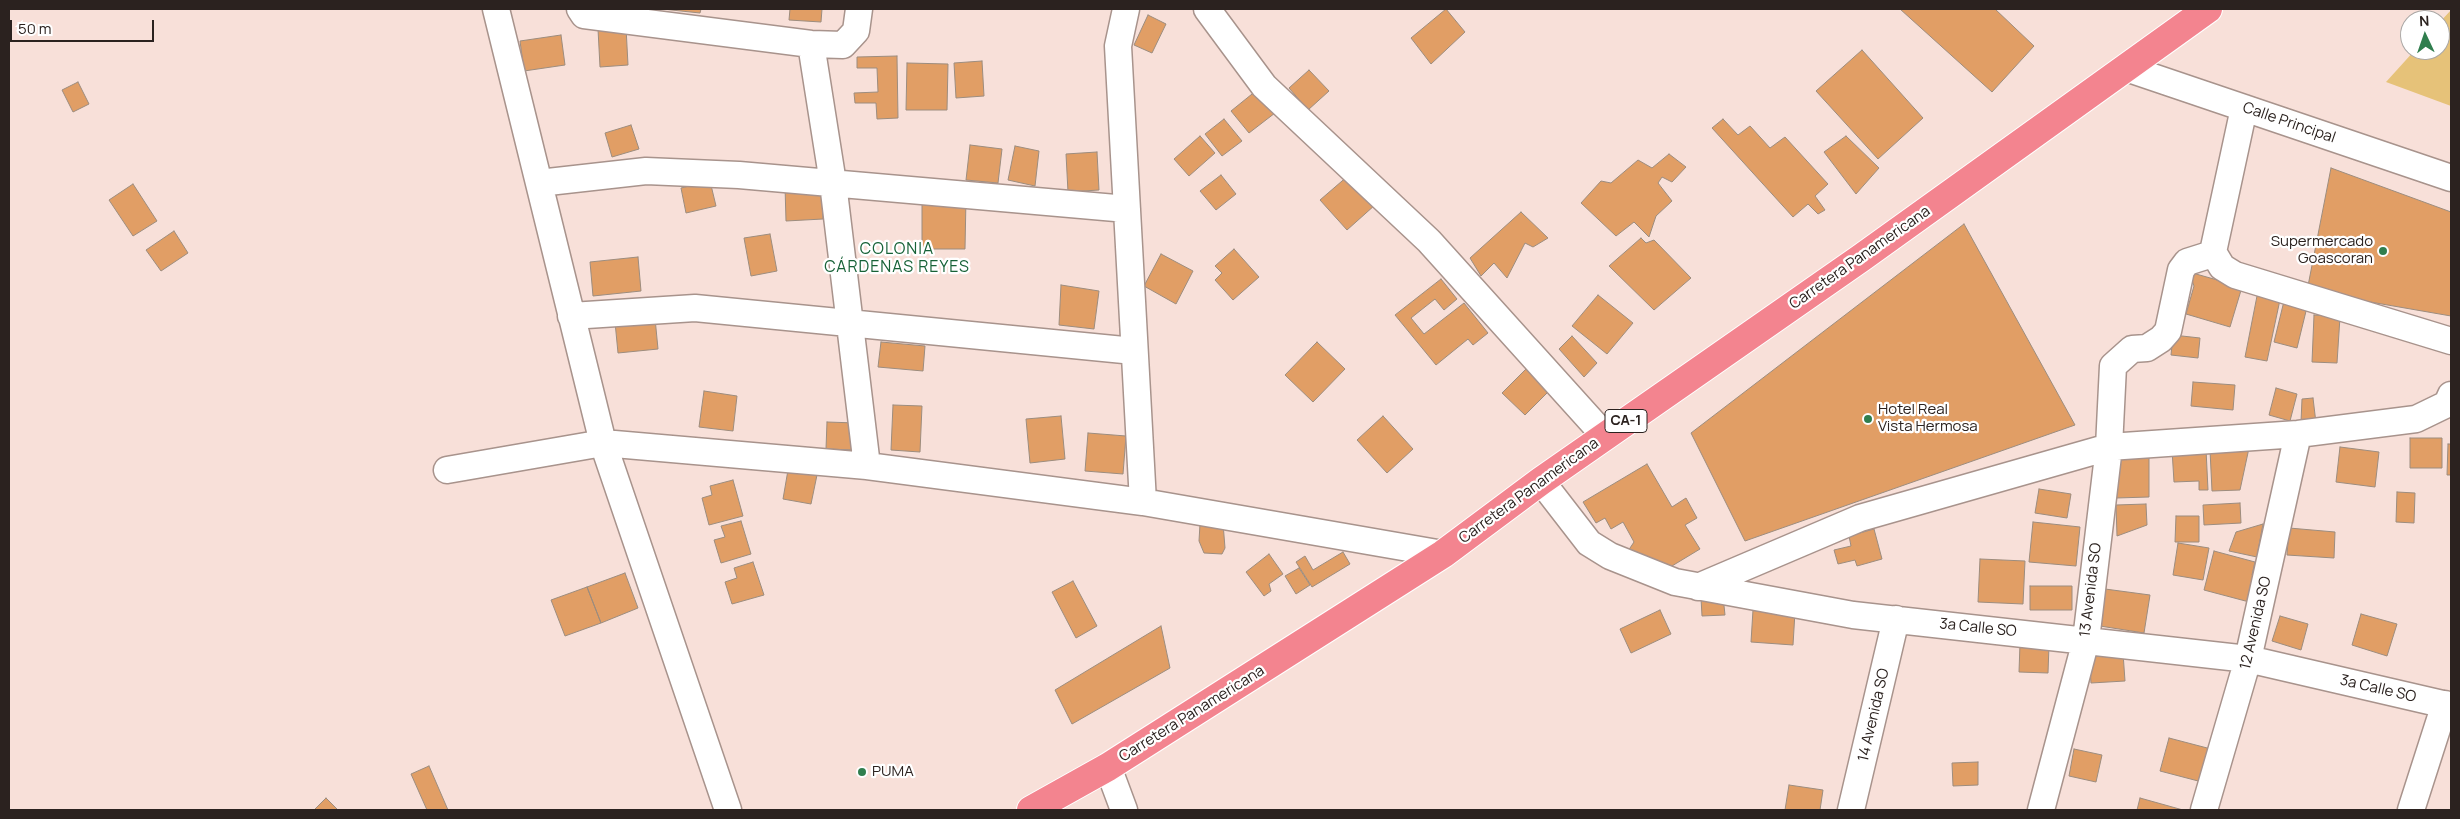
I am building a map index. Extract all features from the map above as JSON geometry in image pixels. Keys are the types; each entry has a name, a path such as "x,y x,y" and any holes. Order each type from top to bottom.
{"highway":[{"name":"Carretera Panamericana","path":"1031,810 1108,768 1443,554 1541,481 1861,258 2208,9"}],"street":[{"path":"496,9 603,443 728,810"},
{"path":"580,9 584,14 811,44 842,45 856,31 859,9"},
{"path":"1126,9 1118,46 1143,502"},
{"path":"1207,9 1264,86 1429,241 1605,436"},
{"path":"811,44 833,183 867,466"},
{"name":"Calle Principal","path":"2126,68 2451,178"},
{"path":"2244,108 2213,252 2222,267 2235,275 2451,341"},
{"path":"539,183 646,171 739,175 1127,209"},
{"name":"13 Avenida SO","path":"2041,810 2086,640 2109,447 2113,366 2132,349 2147,348 2168,331 2181,270 2187,262 2213,252"},
{"path":"572,316 695,308 1134,351"},
{"path":"1698,587 1860,518 2109,447 2298,434 2416,419 2447,404 2451,395"},
{"name":"12 Avenida SO","path":"2204,810 2248,659 2298,434"},
{"path":"447,470 603,443 867,466 1143,502 1443,554"},
{"name":"3a Calle SO","path":"1541,481 1588,543 1610,556 1675,582 1853,615 2248,659 2448,705"},
{"name":"14 Avenida SO","path":"1851,810 1896,619"},
{"path":"2411,810 2448,705"},
{"path":"1108,768 1124,810"}],"shaded area":[{"path":"2450,11 2451,106 2386,82 2406,60 2450,60"}],"building":[{"path":"662,9 701,9 700,13"},
{"path":"790,9 822,9 821,22 789,20"},
{"path":"1446,9 1465,32 1431,64 1411,38"},
{"path":"1900,9 1995,9 2034,46 1992,92"},
{"path":"1148,15 1166,24 1152,53 1134,45"},
{"path":"626,27 628,65 600,67 598,29"},
{"path":"561,35 565,65 524,71 520,41"},
{"path":"1862,50 1923,118 1878,159 1816,91"},
{"path":"897,56 898,118 877,119 876,103 855,103 854,93 878,92 877,68 857,68 857,57"},
{"path":"982,61 984,96 956,98 954,63"},
{"path":"907,63 948,64 947,110 906,110"},
{"path":"1309,70 1329,91 1308,110 1289,88"},
{"path":"78,82 89,104 73,112 62,90"},
{"path":"1257,90 1275,113 1249,133 1231,111"},
{"path":"1224,119 1242,141 1222,156 1205,134"},
{"path":"1723,119 1738,135 1750,126 1770,148 1785,137 1828,184 1815,196 1825,210 1818,214 1808,204 1793,217 1712,128"},
{"path":"631,125 639,149 612,157 605,133"},
{"path":"1200,136 1215,153 1189,176 1174,159"},
{"path":"1846,136 1879,168 1856,194 1824,152"},
{"path":"970,145 1002,149 998,183 966,180"},
{"path":"1015,146 1039,151 1035,186 1008,180"},
{"path":"1097,152 1099,190 1068,192 1066,154"},
{"path":"1669,154 1686,167 1672,182 1662,177 1658,183 1672,201 1656,216 1649,237 1634,222 1616,236 1581,203 1601,181 1611,183 1638,160 1652,168"},
{"name":"Supermercado Goascoran","path":"2331,168 2451,212 2451,316 2307,291"},
{"path":"1221,175 1236,194 1216,210 1200,191"},
{"path":"1349,175 1375,205 1347,230 1320,200"},
{"path":"710,181 716,206 686,213 681,188"},
{"path":"133,184 157,221 133,236 109,200"},
{"path":"821,184 823,219 786,221 785,186"},
{"path":"922,198 966,198 965,249 922,249"},
{"path":"1521,212 1548,238 1533,247 1525,243 1507,278 1494,263 1481,276 1470,258"},
{"path":"1964,224 2075,425 1745,541 1691,433"},
{"path":"174,231 188,253 161,271 146,250"},
{"path":"770,234 777,271 751,276 744,238"},
{"path":"1641,238 1646,243 1654,240 1691,278 1654,310 1609,266"},
{"path":"1234,249 1259,277 1233,300 1215,280 1222,273 1215,266"},
{"path":"1161,254 1193,271 1176,304 1144,286"},
{"path":"638,257 641,291 593,296 590,262"},
{"path":"2189,272 2242,287 2230,327 2186,314 2194,286"},
{"path":"1441,279 1457,299 1444,310 1435,299 1411,318 1424,334 1464,303 1488,333 1473,345 1468,339 1436,365 1395,315"},
{"path":"1061,285 1099,291 1094,329 1059,325"},
{"path":"2258,291 2281,295 2267,361 2245,357"},
{"path":"1598,295 1633,323 1607,354 1572,326"},
{"path":"2285,297 2308,303 2297,348 2274,342"},
{"path":"2314,315 2340,317 2337,363 2312,362"},
{"path":"655,318 658,349 618,353 615,322"},
{"path":"2173,335 2200,338 2198,358 2171,355"},
{"path":"1572,336 1597,363 1584,377 1559,349"},
{"path":"881,342 925,346 923,371 878,367"},
{"path":"1317,342 1345,369 1313,402 1285,375"},
{"path":"1527,368 1550,390 1525,415 1502,393"},
{"path":"2193,382 2235,385 2233,410 2191,406"},
{"path":"2276,388 2297,394 2290,421 2269,415"},
{"path":"704,391 737,396 733,431 699,427"},
{"path":"2313,398 2316,423 2301,422 2302,399"},
{"path":"893,405 922,406 920,452 891,450"},
{"path":"1061,416 1065,459 1030,463 1026,419"},
{"path":"1383,416 1413,449 1387,473 1357,440"},
{"path":"827,422 856,423 855,450 826,449"},
{"path":"1088,433 1126,436 1123,474 1085,471"},
{"path":"2410,438 2442,438 2442,468 2410,468"},
{"path":"2448,444 2451,444 2451,475 2447,475"},
{"path":"2340,447 2379,452 2375,487 2336,482"},
{"path":"2249,448 2240,490 2212,491 2210,450"},
{"path":"2206,449 2208,490 2199,490 2199,481 2174,482 2172,450"},
{"path":"2149,455 2149,497 2116,498 2115,456"},
{"path":"1647,464 1672,507 1686,498 1697,518 1685,525 1700,549 1662,572 1628,551 1634,542 1623,522 1611,529 1605,518 1596,523 1583,502"},
{"path":"788,470 817,475 811,504 783,499"},
{"path":"733,480 743,516 709,525 702,498 712,495 710,486"},
{"path":"2039,489 2071,494 2067,518 2035,513"},
{"path":"2397,492 2415,493 2414,523 2396,522"},
{"path":"2240,503 2241,523 2204,525 2203,505"},
{"path":"2146,504 2147,525 2117,536 2116,505"},
{"path":"2176,516 2199,516 2199,542 2175,542"},
{"path":"741,521 751,554 721,563 714,540 725,537 721,526"},
{"path":"2033,522 2080,527 2076,566 2029,562"},
{"path":"1223,523 1225,548 1222,554 1204,553 1199,541 1200,524"},
{"path":"2263,524 2257,557 2229,551 2236,532"},
{"path":"2289,528 2335,532 2334,558 2287,555"},
{"path":"1874,529 1882,559 1857,566 1855,560 1838,564 1834,550 1851,546 1849,536"},
{"path":"2178,543 2209,548 2203,580 2173,575"},
{"path":"2214,551 2255,562 2252,575 2260,577 2253,603 2204,590"},
{"path":"1343,552 1350,564 1312,587 1296,562 1305,556 1313,570"},
{"path":"1269,554 1283,574 1269,584 1271,591 1264,596 1246,572"},
{"path":"1980,559 2025,561 2023,604 1978,602"},
{"path":"753,562 764,595 732,604 725,582 737,578 734,568"},
{"path":"1299,568 1310,585 1296,594 1285,576"},
{"path":"625,573 638,608 601,623 587,587"},
{"path":"1073,581 1097,626 1076,638 1052,592"},
{"path":"2030,586 2072,586 2072,610 2030,610"},
{"path":"587,587 601,623 565,636 551,600"},
{"path":"2105,589 2150,595 2144,633 2100,626"},
{"path":"1723,596 1725,615 1702,616 1701,598"},
{"path":"1660,610 1671,634 1631,653 1620,629"},
{"path":"1753,610 1795,612 1793,645 1751,642"},
{"path":"2361,614 2397,624 2387,656 2352,645"},
{"path":"2280,616 2308,624 2301,650 2272,641"},
{"path":"1161,626 1170,668 1072,724 1055,690"},
{"path":"2020,644 2049,645 2048,673 2019,672"},
{"path":"2123,653 2125,681 2091,683 2089,655"},
{"path":"2169,738 2211,749 2202,782 2160,771"},
{"path":"2074,749 2102,755 2096,782 2069,776"},
{"path":"1978,762 1978,785 1953,786 1952,763"},
{"path":"429,766 448,810 427,810 411,774"},
{"path":"1789,785 1823,790 1820,810 1785,810"},
{"path":"326,798 338,810 314,810"},
{"path":"2140,798 2183,810 2137,810"}],"place":[{"name":"Supermercado Goascoran","path":"2383,251"},
{"name":"Hotel Real Vista Hermosa","path":"1868,419"},
{"name":"PUMA","path":"862,772"}],"district":[{"name":"COLONIA CÁRDENAS REYES","path":"897,259"}]}
